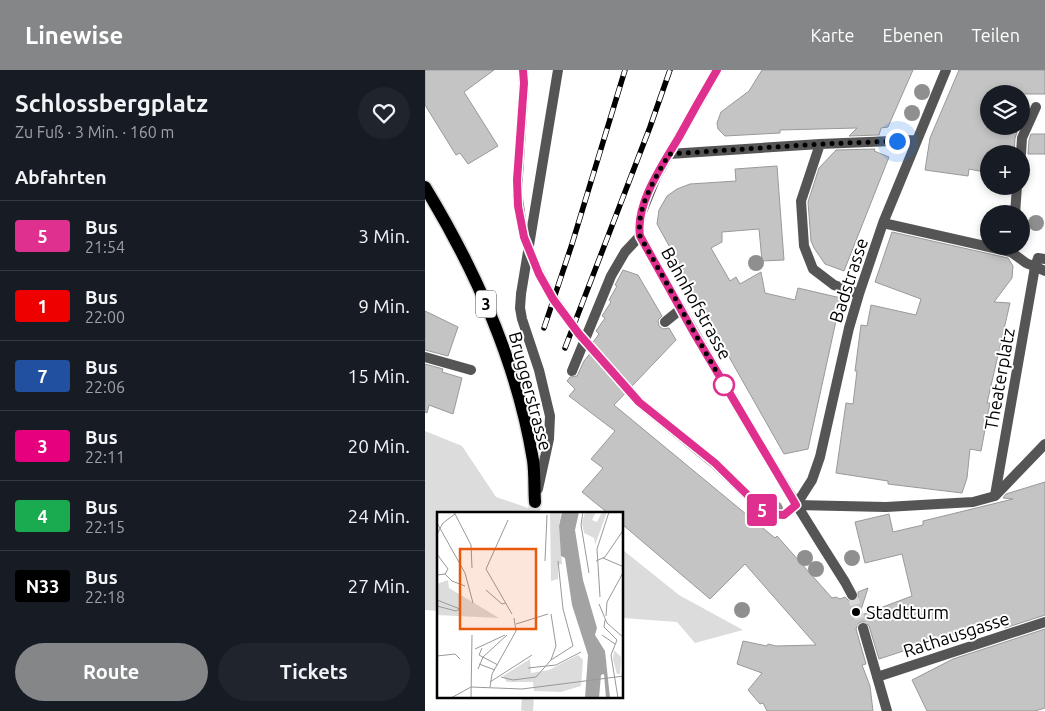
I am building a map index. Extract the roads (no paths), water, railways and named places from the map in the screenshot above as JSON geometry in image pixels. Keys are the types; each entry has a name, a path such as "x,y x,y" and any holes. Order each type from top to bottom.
{"main road":[{"name":"Bruggerstrasse","path":"425,187 468,263 498,332 521,406 533,462 535,502"}],"street":[{"path":"522,226 517,192 524,83 523,70"},
{"path":"535,502 549,439 551,416 520,308 558,70"},
{"name":"Bahnhofstrasse","path":"717,70 653,182 641,214 640,236 753,435 845,582 851,595"},
{"name":"Badstrasse","path":"796,505 812,480 820,457 849,328 883,223 946,70"},
{"path":"1022,145 1022,138 1036,107"},
{"path":"669,154 916,140"},
{"path":"820,144 801,200 803,246 813,269 834,285 859,294"},
{"path":"883,223 980,243"},
{"path":"571,371 611,276 625,252 640,236"},
{"path":"1019,255 1036,267 1037,258 1045,259"},
{"name":"Theaterplatz","path":"995,496 1036,267"},
{"path":"665,322 681,309"},
{"path":"425,357 471,370"},
{"path":"639,402 715,463 767,514 784,515 796,505 886,507 973,502 995,496 1045,444"},
{"name":"Rathausgasse","path":"877,677 1045,622"},
{"path":"863,628 887,711"}],"tunnel":[{"path":"522,226 530,252 541,276 555,299 586,342 639,402"},
{"path":"534,512 535,502"},
{"path":"852,595 863,628"},
{"path":"527,711 528,698"}],"railway":[{"path":"544,328 572,244 625,70"},
{"path":"565,348 670,70"}],"place":[{"name":"Stadtturm","path":"856,612"}]}
